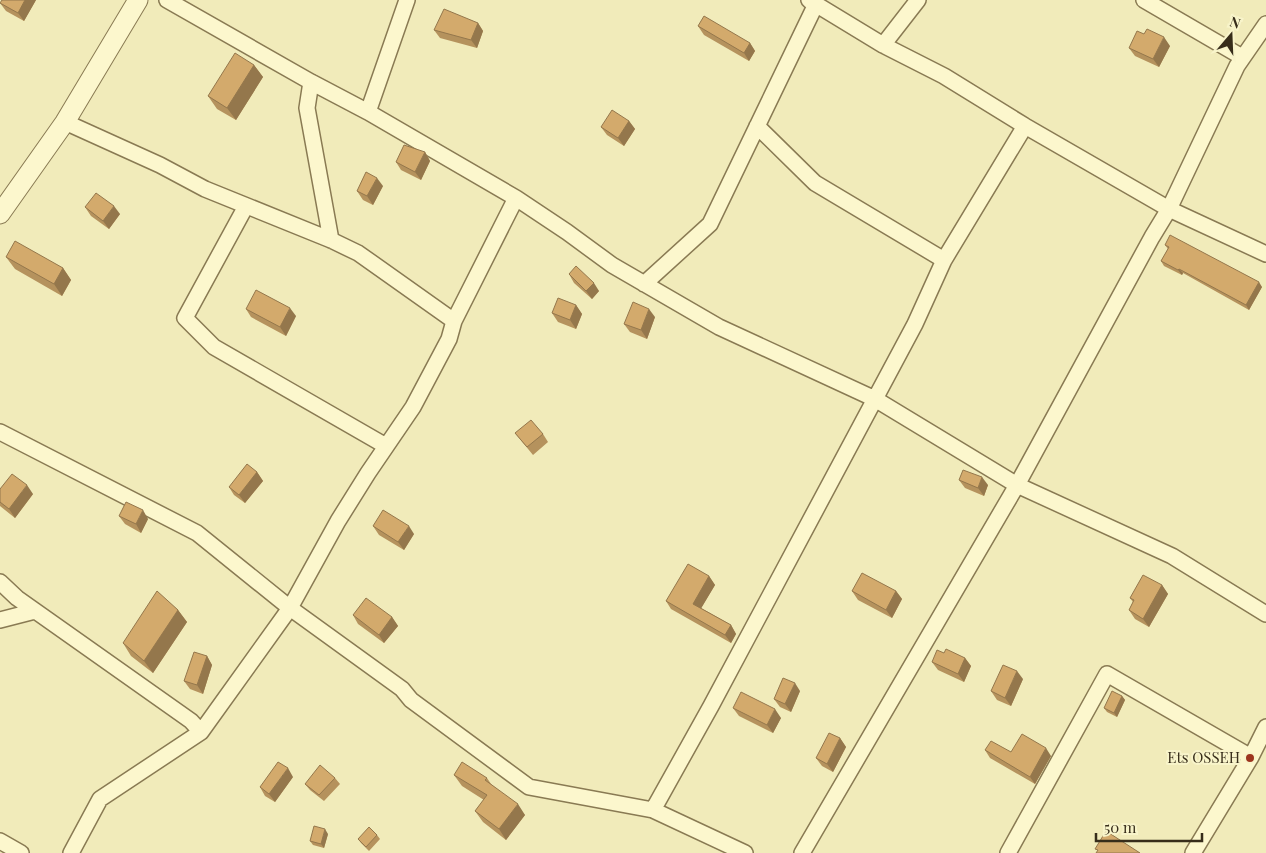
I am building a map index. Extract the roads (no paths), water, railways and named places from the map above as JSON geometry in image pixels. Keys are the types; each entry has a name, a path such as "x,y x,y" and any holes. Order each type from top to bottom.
{"street":[{"path":"0,214 65,122 138,0"},
{"path":"167,0 311,82 368,112 516,198 612,265 720,327 875,399 1017,485 1172,556 1266,614"},
{"path":"368,112 407,0"},
{"path":"883,45 918,0"},
{"path":"1144,0 1242,57"},
{"path":"644,284 710,224 813,2 883,45 944,76 1024,126 1169,209 1266,254"},
{"path":"802,853 1017,485 1169,209 1242,57 1266,24"},
{"path":"311,82 307,108 331,240"},
{"path":"65,122 160,165 205,189 331,240 358,253 454,322"},
{"path":"757,126 815,184 944,260"},
{"path":"653,810 915,324 944,260 1024,126"},
{"path":"71,853 100,799 201,732 290,608 338,521 413,407 449,339 454,322 516,198"},
{"path":"246,206 185,318 214,347 386,446"},
{"path":"0,432 197,533 290,608 402,689 411,700 529,787 653,810 744,853"},
{"path":"0,582 17,598 191,721 201,732"},
{"path":"0,620 35,611"},
{"path":"1008,853 1108,674 1251,757"},
{"path":"1193,853 1251,757 1266,728"},
{"path":"0,841 21,853"}],"place":[{"name":"Ets OSSEH","path":"1250,758"}]}
